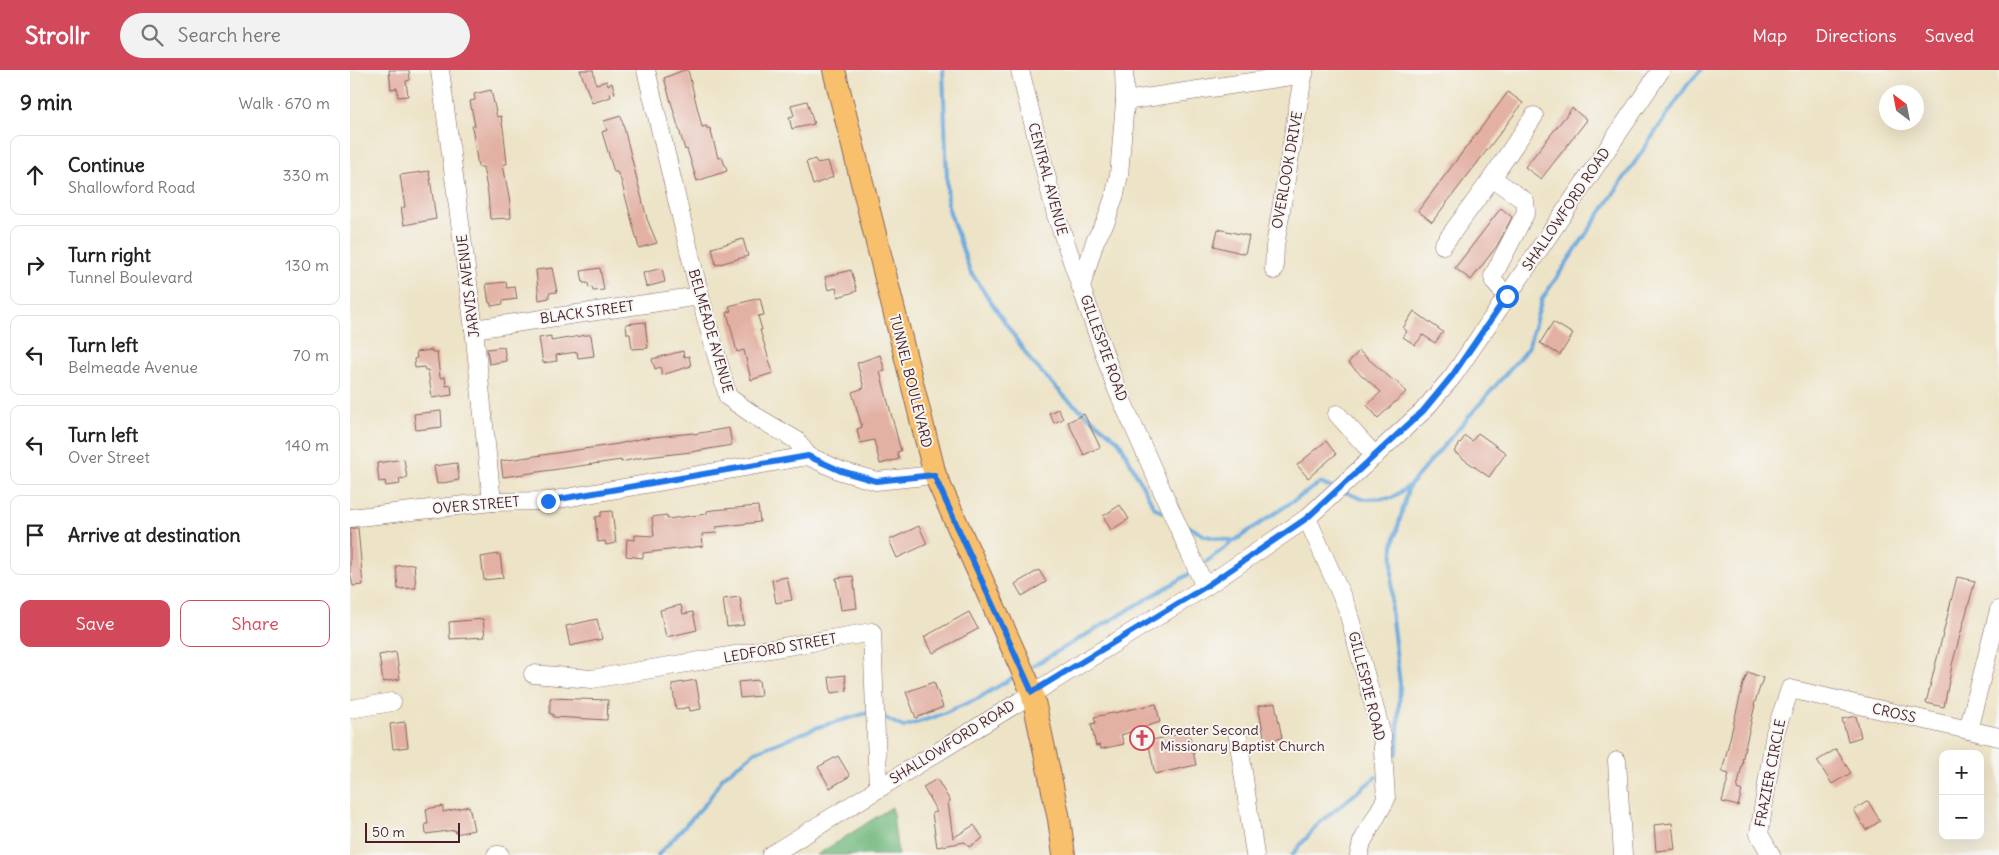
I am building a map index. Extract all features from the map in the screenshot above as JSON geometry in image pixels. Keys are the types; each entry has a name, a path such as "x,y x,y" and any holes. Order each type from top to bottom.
{"main road":[{"name":"TUNNEL BOULEVARD","path":"834,70 934,475 1032,692 1059,819 1064,855"}],"street":[{"name":"JARVIS AVENUE","path":"440,70 474,329 492,502"},
{"name":"BELMEADE AVENUE","path":"646,70 700,296 728,397 755,416 796,440 808,456 841,471 876,481 934,475"},
{"name":"CENTRAL AVENUE","path":"1020,70 1056,215 1081,287"},
{"name":"GILLESPIE ROAD","path":"1124,70 1125,101 1120,176 1106,221 1095,241 1081,287 1116,386 1205,587"},
{"name":"SHALLOWFORD ROAD","path":"771,855 1032,692 1205,587 1307,518 1423,411 1452,376 1661,70"},
{"path":"1125,101 1304,72"},
{"name":"OVERLOOK DRIVE","path":"1274,270 1275,246 1304,72"},
{"path":"1443,245 1534,116"},
{"path":"1492,178 1525,201 1526,212 1493,276 1494,282 1507,296"},
{"name":"BLACK STREET","path":"474,329 700,296"},
{"path":"1337,414 1375,456"},
{"name":"OVER STREET","path":"350,518 492,502 548,501 808,456"},
{"name":"GILLESPIE ROAD","path":"1307,518 1347,608 1382,735 1386,799 1362,842 1359,855"},
{"path":"1968,730 1999,610"},
{"name":"LEDFORD STREET","path":"533,674 592,680 872,632 878,788"},
{"name":"CROSS","path":"1790,689 1999,737"},
{"name":"FRAZIER CIRCLE","path":"1771,855 1759,834 1776,733 1790,689"},
{"path":"350,710 392,702"},
{"path":"1238,737 1255,855"},
{"path":"1617,761 1623,855"}],"green space":[{"path":"892,807 898,855 817,855"}],"building":[{"path":"389,70 409,70 410,80 406,81 408,96 398,97 397,88 391,89"},
{"path":"580,70 593,70 596,84 607,81 608,85 612,83 615,93 610,94 611,97 592,103"},
{"path":"688,70 702,127 707,126 707,129 710,128 718,158 722,157 727,171 697,181 687,149 685,150 664,78"},
{"path":"491,90 497,117 501,116 504,135 507,164 503,164 511,218 490,219 483,167 478,167 472,126 475,126 470,101 475,100 474,94"},
{"path":"1508,92 1523,103 1432,222 1418,211"},
{"path":"807,101 814,124 792,129 789,117 794,116 791,105"},
{"path":"1572,108 1587,120 1541,179 1525,167"},
{"path":"621,116 647,219 657,243 639,248 621,180 617,172 614,172 602,132 607,130 604,121"},
{"path":"815,159 817,163 828,161 833,177 813,185 806,162"},
{"path":"429,171 436,219 404,225 401,208 405,207 400,175"},
{"path":"1501,208 1512,217 1497,246 1471,280 1455,268"},
{"path":"1218,229 1249,236 1245,254 1214,246"},
{"path":"743,239 748,256 716,265 712,248"},
{"path":"552,268 557,292 549,293 549,298 539,300 536,270"},
{"path":"600,268 604,290 593,291 592,287 589,288 588,283 583,283 581,271"},
{"path":"662,268 665,282 646,287 643,273"},
{"path":"851,270 857,291 838,297 836,288 828,290 825,277"},
{"path":"506,282 507,288 515,287 517,299 502,301 503,304 491,306 486,284"},
{"path":"760,298 764,315 758,316 762,330 760,330 773,373 751,380 744,350 737,352 727,312 731,311 729,306"},
{"path":"1414,311 1443,332 1435,343 1423,335 1415,345 1403,337 1407,331 1403,328"},
{"path":"645,322 648,348 632,349 630,334 627,334 626,324"},
{"path":"1553,322 1573,334 1560,355 1540,343"},
{"path":"591,335 594,356 578,358 577,352 556,355 557,361 543,363 539,338 551,336 551,341"},
{"path":"504,347 506,361 489,364 487,349"},
{"path":"432,350 432,352 437,352 440,378 445,377 446,386 451,385 452,395 432,398 428,370 425,370 424,367 415,368 414,359 417,358 416,352"},
{"path":"683,351 684,357 689,356 691,366 662,375 660,367 655,369 652,359"},
{"path":"1359,351 1395,380 1406,392 1378,418 1367,405 1381,392 1348,363"},
{"path":"880,355 885,371 880,372 901,451 897,452 899,459 880,464 874,440 860,443 857,429 862,427 852,392 864,388 857,363"},
{"path":"1058,409 1063,419 1054,423 1049,413"},
{"path":"441,411 442,427 416,430 414,414"},
{"path":"1084,414 1100,447 1084,455 1068,422"},
{"path":"729,428 732,445 503,477 501,461 618,444 644,438 694,434"},
{"path":"1478,433 1506,453 1489,477 1454,452 1465,436 1472,441"},
{"path":"1326,441 1336,454 1308,478 1297,465"},
{"path":"404,459 407,478 399,479 400,484 386,486 385,481 379,482 377,463"},
{"path":"457,463 459,480 437,484 434,466"},
{"path":"1120,505 1129,519 1111,530 1103,516"},
{"path":"758,506 760,522 716,527 717,533 702,534 703,546 643,553 643,558 626,556 627,539 635,540 635,535 654,536 652,517 667,515 667,519 707,514 707,511 713,510"},
{"path":"612,511 616,543 606,545 605,541 598,542 595,517 601,516 601,512"},
{"path":"919,526 927,544 897,558 889,540"},
{"path":"350,528 358,528 363,585 353,586 350,572"},
{"path":"500,555 503,578 484,580 481,557"},
{"path":"414,564 416,588 398,589 396,566"},
{"path":"1039,570 1046,582 1022,596 1015,584"},
{"path":"853,576 857,608 841,610 836,578"},
{"path":"787,577 792,600 776,603 772,580"},
{"path":"1957,577 1975,581 1952,665 1944,707 1926,703"},
{"path":"740,597 744,625 727,627 723,599"},
{"path":"681,605 683,614 693,612 697,630 666,637 660,610"},
{"path":"969,612 978,629 933,653 924,637"},
{"path":"483,619 485,637 450,639 449,622"},
{"path":"597,619 602,639 570,646 566,626"},
{"path":"396,652 400,679 383,682 379,655"},
{"path":"1748,672 1763,678 1754,705 1742,761 1737,789 1742,791 1738,806 1722,802 1729,774 1722,772 1743,684"},
{"path":"845,675 847,691 831,693 829,677"},
{"path":"696,680 701,709 690,711 689,707 676,710 672,684"},
{"path":"759,680 761,696 740,698 738,682"},
{"path":"934,682 943,707 916,718 906,692"},
{"path":"550,698 608,700 607,720 553,717 553,714 550,714"},
{"path":"1275,703 1282,738 1265,741 1258,706"},
{"path":"1156,704 1160,722 1121,735 1124,744 1101,749 1100,745 1096,746 1091,724 1096,723 1094,717"},
{"path":"1856,716 1861,737 1848,741 1842,719"},
{"path":"405,722 408,747 393,749 390,724"},
{"path":"1189,732 1196,765 1155,774 1148,741"},
{"path":"1836,749 1851,773 1832,784 1817,761"},
{"path":"838,756 850,776 830,788 818,767"},
{"path":"937,779 950,801 948,802 953,838 974,825 983,838 969,847 965,842 937,847 932,813 937,812 923,787"},
{"path":"1868,801 1880,821 1866,830 1854,810"},
{"path":"443,806 443,812 469,806 474,830 456,834 455,830 426,834 425,824 428,824 426,809"},
{"path":"1672,823 1675,849 1656,851 1654,825"}],"waterway":[{"path":"943,70 948,207 970,271 1031,361 1066,398 1119,441 1154,507 1162,512"},
{"path":"1345,492 1362,499 1392,498 1409,486 1528,348 1542,299 1688,84 1701,70"},
{"path":"1206,562 1320,483 1333,488"},
{"path":"1393,757 1397,752 1400,684 1391,611 1393,545 1409,486"},
{"path":"1188,526 1205,536 1234,541"},
{"path":"1033,666 1191,573"},
{"path":"885,718 903,727 937,716 977,699 1014,677"},
{"path":"658,855 707,802 723,777 755,752 818,727 871,712"},
{"path":"1292,855 1319,823 1376,777"}],"place":[{"name":"Greater Second Missionary Baptist Church","path":"1142,738"}],"route":[{"path":"548,501 808,456 841,471 876,481 934,475 1032,692 1205,587 1307,518 1423,411 1452,376 1507,296"}]}
